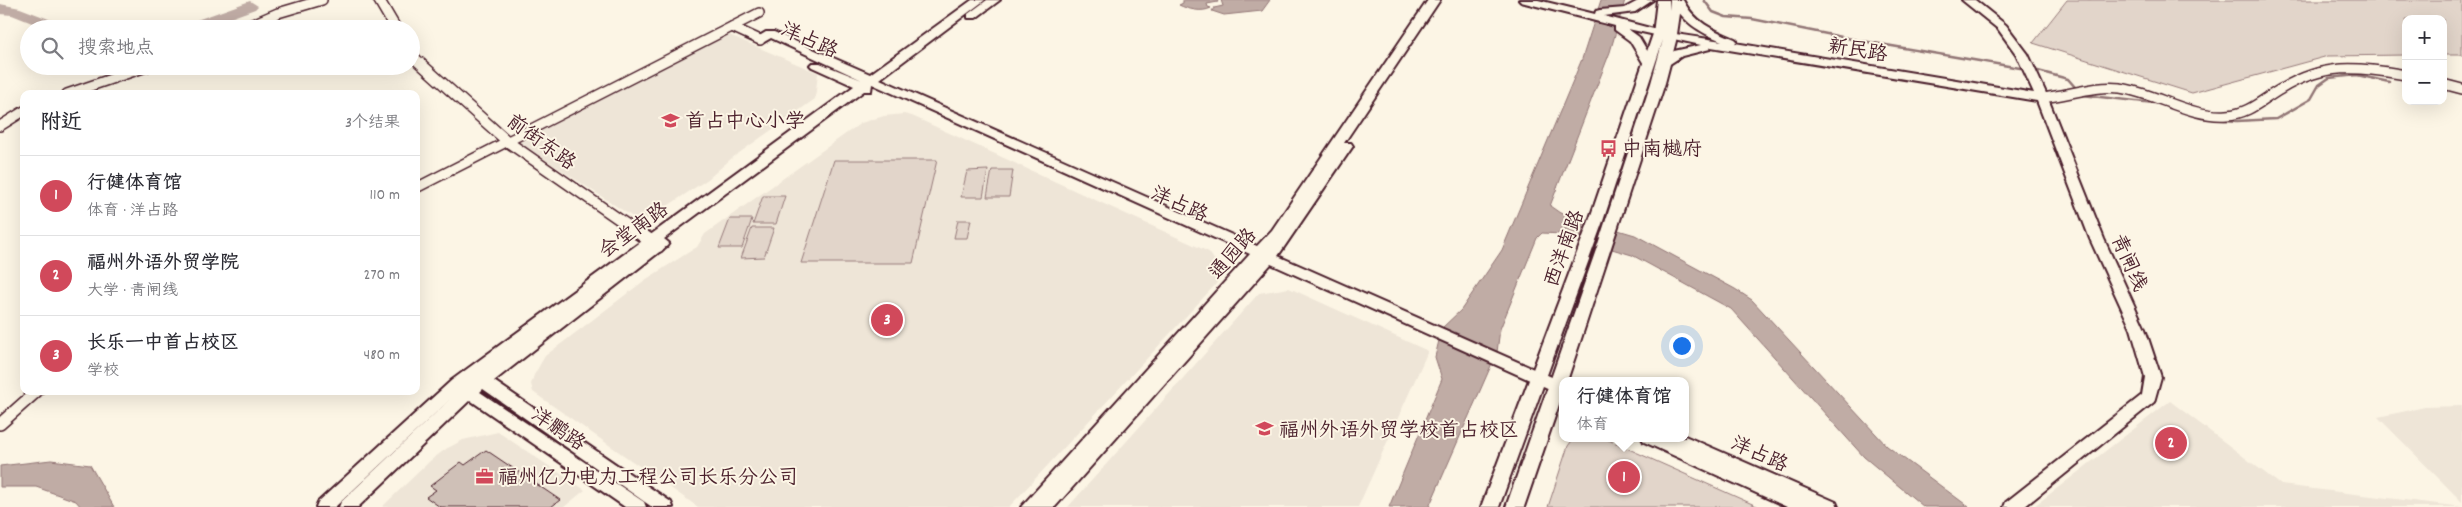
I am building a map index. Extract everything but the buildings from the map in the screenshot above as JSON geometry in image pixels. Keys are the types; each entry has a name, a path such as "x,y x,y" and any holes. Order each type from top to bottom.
{"main road":[{"name":"会堂南路","path":"324,507 477,377 870,84 979,0"},
{"name":"会堂南路","path":"870,84 994,0"},
{"name":"通园路","path":"1045,507 1262,258 1434,0"},
{"name":"通园路","path":"1029,507 1262,258 1286,237 1444,0"},
{"path":"1525,0 1599,16 1628,11 1639,7 1647,0"},
{"path":"1548,0 1599,16 1630,35 1655,65 1684,50 1728,44"},
{"name":"西洋南路","path":"1663,0 1664,33"},
{"path":"1677,0 1688,19 1728,44"},
{"name":"西洋南路","path":"1564,377 1612,226 1664,33 1677,0"},
{"name":"青闸线","path":"1968,0 2002,27 2022,54 2097,239 2138,329 2153,377 2150,398 2012,507"},
{"name":"新民路","path":"1599,16 1664,33 2040,95"},
{"name":"洋占路","path":"760,40 870,84 1559,392"},
{"name":"西洋南路","path":"1490,507 1587,242 1655,65"},
{"path":"477,377 665,507"},
{"name":"会堂南路","path":"347,507 463,388"},
{"name":"洋鹏路","path":"463,388 638,507"},
{"name":"西洋南路","path":"1515,507 1559,392"},
{"name":"洋占路","path":"1659,442 1804,507"},
{"name":"洋占路","path":"1683,442 1830,507"}],"street":[{"path":"262,20 278,13 322,0"},
{"path":"379,0 391,20"},
{"path":"420,186 758,13"},
{"path":"732,27 760,40"},
{"name":"前街东路","path":"420,64 508,142 654,244"},
{"path":"2040,95 2061,97 2095,87 2120,88 2217,115 2236,115 2306,73 2330,67 2355,67 2402,74"},
{"path":"79,90 123,75"},
{"path":"2447,85 2462,90"},
{"path":"0,126 20,114"},
{"path":"0,424 33,395"}],"shaded area":[{"path":"1183,0 1217,0 1218,2 1207,4 1211,8 1199,10 1179,5 1183,3"},
{"path":"1221,0 1270,0 1262,11 1224,15 1212,11 1214,8 1223,6"},
{"path":"1601,0 1625,0 1610,52 1550,206 1560,213 1635,235 1752,300 1887,446 1969,507 1924,507 1864,457 1731,309 1632,255 1562,234 1542,233 1537,238 1500,329 1497,352 1429,507 1389,507 1442,379 1435,357 1442,328 1461,310 1502,250 1582,59"},
{"path":"2067,0 2462,0 2462,55 2447,55 2447,15 2402,15 2402,55 2328,56 2192,93 2033,43"},
{"name":"首占中心小学","path":"727,34 818,73 815,99 732,158 708,179 642,223 517,141"},
{"path":"904,114 1209,252 1219,267 1220,275 1216,284 1009,507 698,507 533,392 531,384 534,375 545,356 645,280 697,247 705,234 861,123 884,116"},
{"path":"834,160 937,160 913,263 801,263"},
{"path":"988,170 983,197 961,197 967,171"},
{"path":"992,170 1013,170 1009,197 987,197"},
{"path":"763,196 785,196 776,224 753,224"},
{"path":"730,219 752,219 742,248 719,248"},
{"path":"958,220 971,220 967,238 954,238"},
{"path":"752,228 774,228 764,257 741,258"},
{"name":"福州外语外贸学校首占校区","path":"1289,288 1428,351 1358,507 1068,507 1259,293"},
{"path":"2170,401 2281,485 2462,507 2033,507"},
{"path":"2462,406 2462,502 2378,417 2425,407"},
{"path":"498,432 585,490 564,507 382,507 431,460 446,449 463,440"},
{"path":"1571,442 1613,442 1759,507 1548,507"},
{"path":"51,460 90,465 114,507 81,507 76,501 36,487 0,487 0,466"}],"waterway":[{"path":"1704,0 1713,12 1726,17 1752,19 1857,40 2020,68"},
{"path":"210,20 250,6"},
{"path":"0,9 15,11 38,20"},
{"path":"2038,71 2068,79 2075,87"},
{"path":"2212,119 2237,121 2276,119 2311,99 2319,85 2329,78 2357,75 2389,82"},
{"path":"2082,95 2163,104"}],"place":[{"name":"首占中心小学","path":"671,120"},
{"name":"中南樾府","path":"1608,148"},
{"name":"长乐一中首占校区","path":"887,320"},
{"name":"福州外语外贸学校首占校区","path":"1265,429"},
{"name":"福州外语外贸学院","path":"2171,443"},
{"name":"福州亿力电力工程公司长乐分公司","path":"484,476"},
{"name":"行健体育馆","path":"1624,477"}]}
